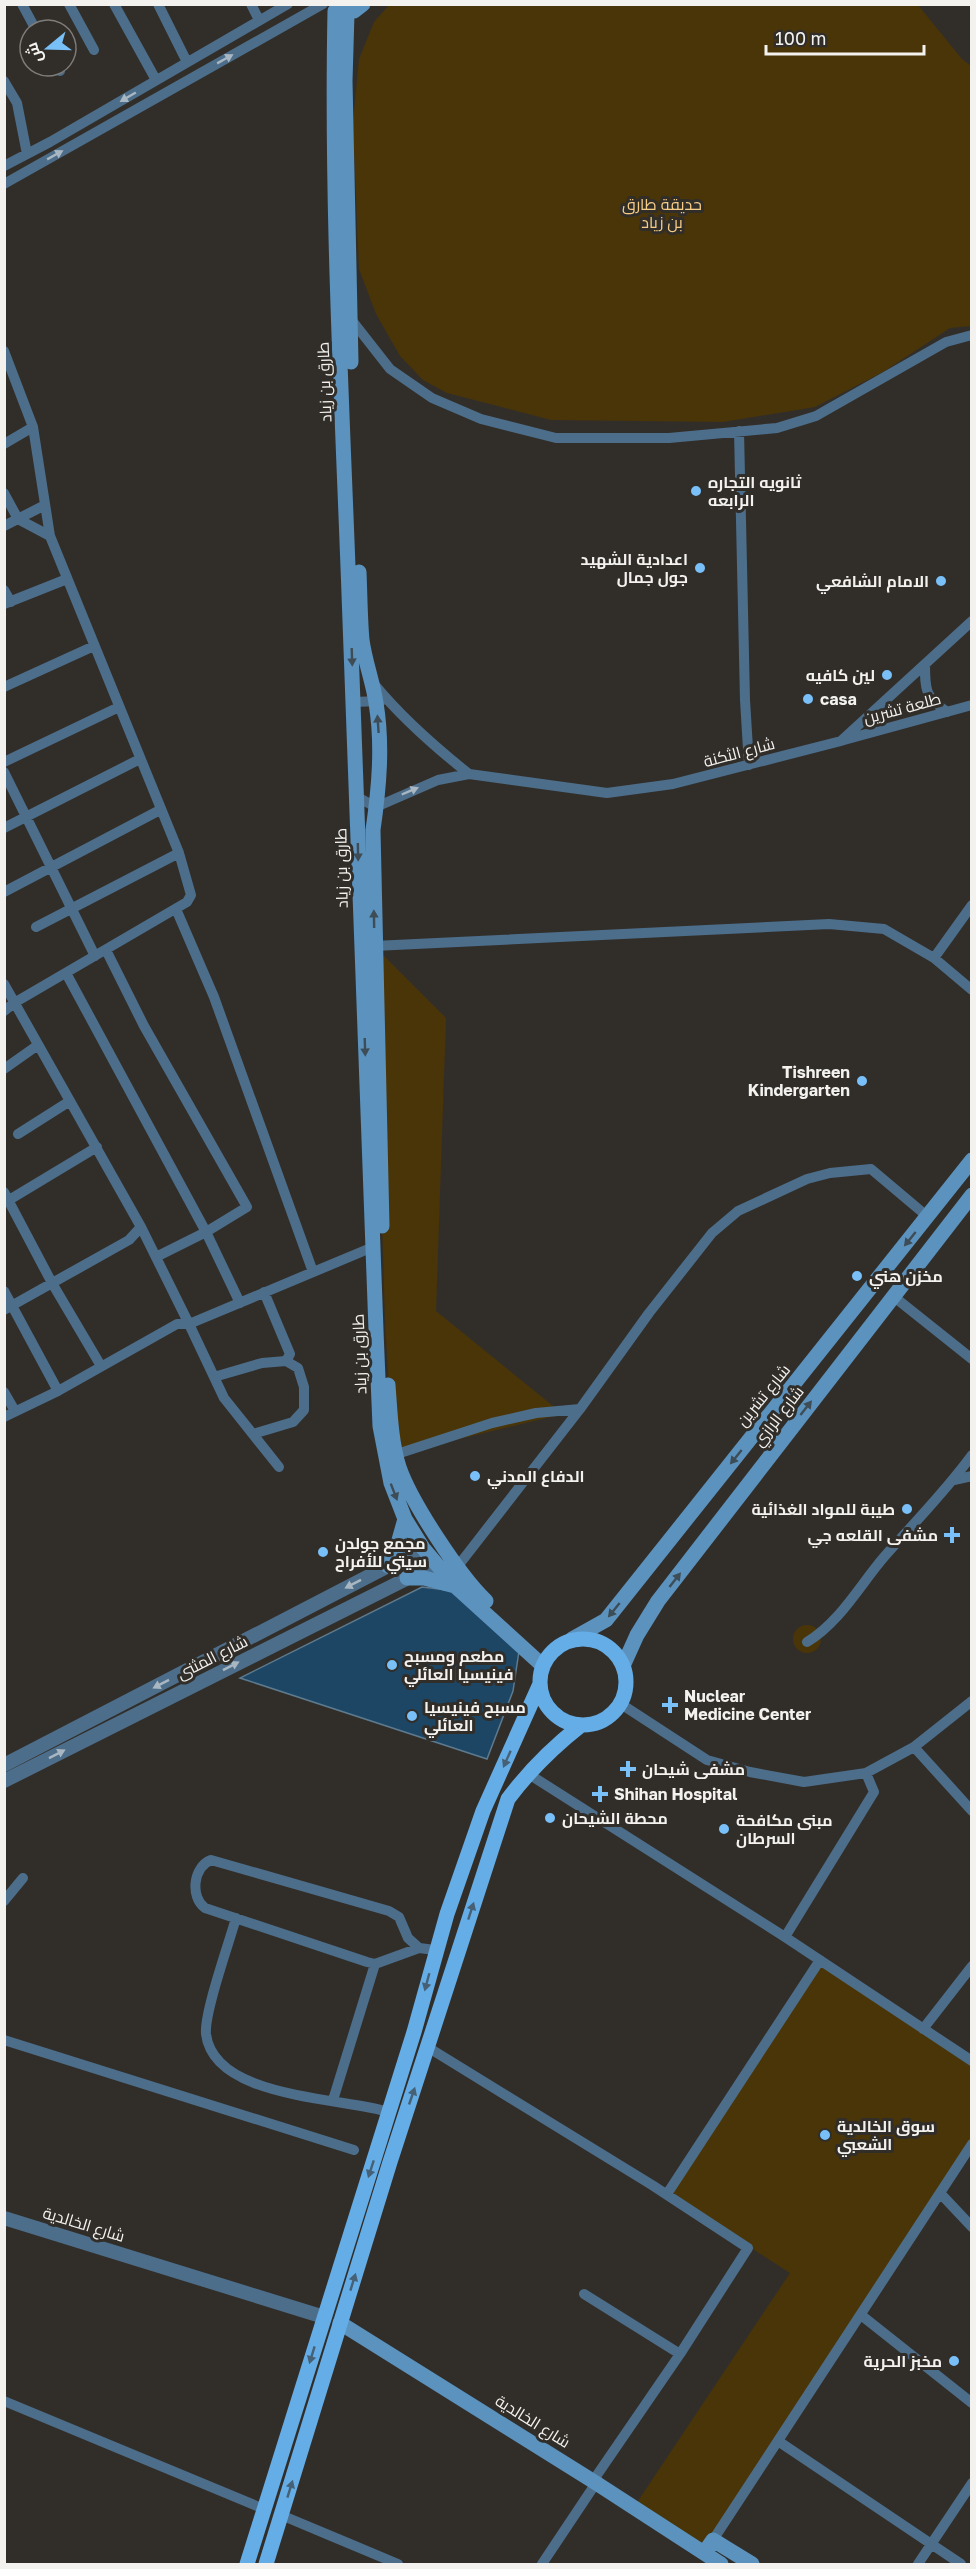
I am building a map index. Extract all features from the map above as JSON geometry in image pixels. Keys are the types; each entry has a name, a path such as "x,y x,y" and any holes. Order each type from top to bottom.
{"main road":[{"path":"363,4 354,11 333,8 345,81 350,318 362,640 369,678 382,701 376,807 372,830 388,1390 399,1466 412,1496 442,1543 441,1565 424,1578 407,1578"},
{"name":"طارق بن زياد","path":"333,8 339,303 381,1426 391,1483 405,1520 441,1565"},
{"name":"شارع تشرين","path":"572,1639 606,1620 972,1160"},
{"name":"شارع الرازي","path":"623,1666 637,1635 658,1601 972,1195"},
{"path":"388,1566 397,1547 405,1520"},
{"path":"442,1543 434,1542 427,1545 441,1565 477,1592 544,1662"},
{"path":"247,2565 414,2032 435,1950 483,1812 539,1686 544,1662 553,1649 572,1639 589,1638 603,1643 618,1657 623,1666 626,1690 621,1704 607,1719 595,1725 580,1726 563,1722 547,1708 539,1686"},
{"path":"266,2565 340,2323 429,2048 442,2000 508,1799 527,1773 555,1745 580,1726"},
{"name":"شارع الخالدية","path":"340,2323 596,2482 701,2559 721,2565"},
{"path":"701,2559 713,2540 752,2565"}],"street":[{"path":"22,4 30,18"},
{"path":"69,4 94,50"},
{"path":"114,4 156,80"},
{"path":"158,4 187,62"},
{"path":"251,4 259,20"},
{"path":"4,166 288,4"},
{"path":"4,184 333,8"},
{"path":"4,81 17,103 27,154"},
{"path":"350,318 390,369 432,398 481,419 556,438 669,438 777,428 816,416 946,342 972,335"},
{"path":"4,351 33,427 50,536 179,853 191,895 187,902 176,909 4,1011"},
{"path":"6,441 33,427"},
{"path":"739,431 745,700 749,765"},
{"path":"4,493 18,519 50,536"},
{"path":"4,526 45,505"},
{"path":"4,590 8,603 67,579"},
{"name":"شارع الثكنة","path":"376,807 438,780 469,774 607,793 673,784 841,741 972,621"},
{"path":"4,687 94,646"},
{"path":"926,664 927,694 933,703 947,712"},
{"path":"353,702 382,701 469,774"},
{"name":"طلعة تشرين","path":"841,741 972,705"},
{"path":"4,762 119,707"},
{"path":"4,828 140,759"},
{"path":"4,772 95,956"},
{"path":"357,797 376,807"},
{"path":"4,892 160,810"},
{"path":"36,927 179,853"},
{"path":"934,958 972,905"},
{"path":"176,909 214,997 314,1272"},
{"path":"374,946 829,924 884,929 934,958 972,990"},
{"path":"105,950 144,1026 247,1207 206,1232 156,1257"},
{"path":"66,973 206,1232 240,1303"},
{"path":"4,984 141,1227 224,1398 279,1467"},
{"path":"4,1069 38,1045"},
{"path":"18,1134 70,1101"},
{"path":"96,1148 7,1196 52,1283 101,1366"},
{"path":"441,1565 580,1409 649,1313 712,1233 738,1211 807,1179 830,1173 871,1169 928,1217"},
{"path":"9,1308 129,1240 141,1227"},
{"path":"4,1418 58,1391 177,1324 189,1324 373,1247"},
{"path":"4,1291 9,1308 58,1391"},
{"path":"264,1292 290,1354 286,1361"},
{"path":"893,1296 972,1359"},
{"path":"214,1377 262,1363 286,1361 298,1368 304,1387 304,1410 293,1422 253,1434"},
{"path":"4,1392 15,1412"},
{"path":"397,1454 492,1423 536,1413 580,1409"},
{"path":"807,1642 830,1624 884,1557 954,1480 972,1455"},
{"path":"954,1480 972,1476"},
{"name":"شارع المثنى","path":"4,1765 388,1566 441,1565"},
{"name":"شارع المثنى","path":"4,1781 407,1578 441,1565"},
{"path":"621,1704 707,1760 804,1782 866,1773 914,1747 972,1701"},
{"path":"914,1747 972,1811"},
{"path":"527,1773 785,1937 972,2061"},
{"path":"785,1937 874,1792 866,1773"},
{"path":"419,1948 408,1938 399,1917 389,1911 211,1860 206,1862 198,1873 195,1883 199,1904 375,1964 419,1948 435,1950"},
{"path":"4,1901 23,1878"},
{"path":"236,1918 210,2007 206,2033 220,2064 241,2079 314,2100 333,2100 370,2106 389,2112"},
{"path":"667,2194 820,1960"},
{"path":"333,2100 375,1964"},
{"path":"923,2029 972,1966"},
{"path":"7,2045 354,2150"},
{"path":"429,2048 667,2194 748,2248 680,2354 597,2475 596,2482 542,2565"},
{"path":"713,2540 972,2144"},
{"path":"940,2193 972,2227"},
{"name":"شارع الخالدية","path":"4,2218 324,2317"},
{"path":"584,2294 680,2354"},
{"path":"861,2315 972,2403"},
{"path":"4,2401 264,2509"},
{"path":"778,2441 961,2565"},
{"path":"918,2565 972,2482"},
{"path":"281,2515 398,2565"}],"green space":[{"name":"حديقة طارق بن زياد","path":"389,5 918,5 962,59 971,66 971,326 950,328 883,372 815,407 723,422 551,420 447,393 423,380 400,356 376,314 359,269 353,122 359,59 374,22"},
{"path":"374,946 446,1018 436,1311 563,1414 397,1454 389,1390 385,1320"},
{"path":"807,1625 817,1629 821,1639 817,1649 807,1653 797,1649 793,1639 797,1629"},
{"path":"820,1960 971,2061 971,2144 704,2553 634,2507 790,2273 667,2194"}],"water":[{"name":"مطعم ومسبح فينيسيا العائلي","path":"422,1587 455,1591 519,1651 513,1691 487,1759 240,1678"}],"place":[{"name":"ثانويه التجاره الرابعه","path":"696,491"},
{"name":"اعدادية الشهيد جول جمال","path":"700,568"},
{"name":"الامام الشافعي","path":"941,581"},
{"name":"لين كافيه","path":"887,675"},
{"name":"casa","path":"808,699"},
{"name":"Tishreen Kindergarten","path":"862,1081"},
{"name":"مخزن هني","path":"857,1276"},
{"name":"الدفاع المدني","path":"475,1476"},
{"name":"طيبة للمواد الغذائية","path":"907,1509"},
{"name":"مشفى القلعه جي","path":"952,1535"},
{"name":"مجمع جولدن سيتي للأفراح","path":"323,1552"},
{"name":"مطعم ومسبح فينيسيا العائلي","path":"392,1665"},
{"name":"Nuclear Medicine Center","path":"670,1705"},
{"name":"مسبح فينيسيا العائلي","path":"412,1716"},
{"name":"مشفى شيحان","path":"628,1769"},
{"name":"Shihan Hospital","path":"600,1794"},
{"name":"محطة الشيحان","path":"550,1818"},
{"name":"مبنى مكافحة السرطان","path":"724,1829"},
{"name":"سوق الخالدية الشعبي","path":"825,2135"},
{"name":"مخبز الحرية","path":"954,2361"}]}
